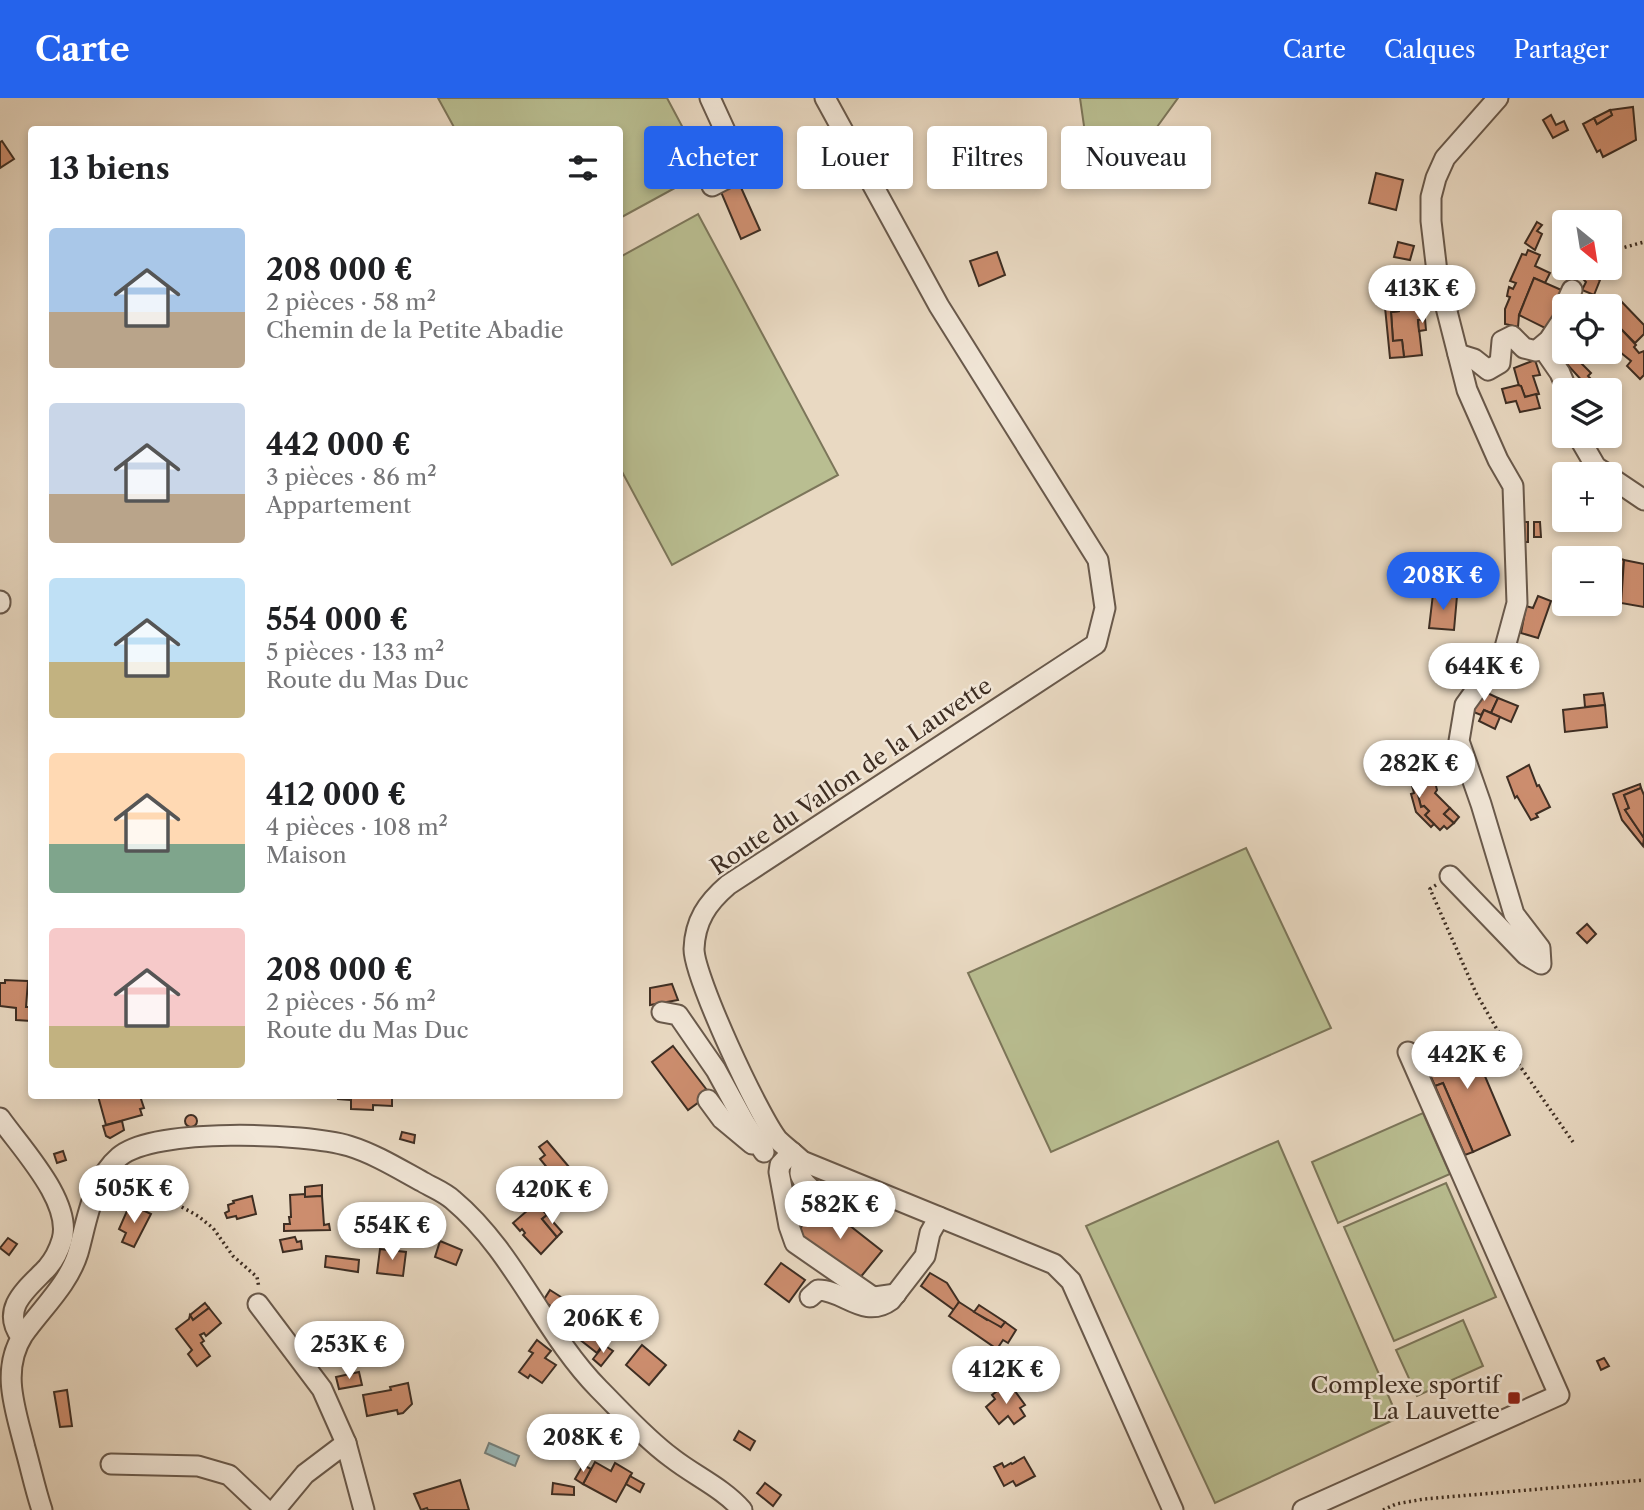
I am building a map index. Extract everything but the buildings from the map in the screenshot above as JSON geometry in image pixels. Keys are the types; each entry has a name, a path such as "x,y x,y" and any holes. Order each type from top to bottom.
{"street":[{"path":"710,98 723,126"},
{"name":"Route du Vallon de la Lauvette","path":"825,98 939,306 1098,560 1105,608 1096,644 728,885 713,897 699,918 694,952 705,989 761,1109 778,1139 794,1154 802,1178 820,1196 854,1215"},
{"path":"1450,876 1526,956 1541,964 1540,948 1514,914 1459,741 1465,705 1504,651 1517,603 1513,486 1467,390 1437,272 1431,197 1445,158 1498,98"},
{"path":"1458,354 1474,359 1488,370 1500,363 1502,341 1512,336 1524,348 1536,351 1549,340 1563,319 1564,308 1572,290"},
{"path":"1542,347 1562,378"},
{"path":"1622,485 1644,500"},
{"path":"662,1012 678,1014 716,1070 764,1152"},
{"path":"1303,1510 1559,1395 1408,1052"},
{"path":"708,1100 722,1119 770,1157 794,1154 1054,1264 1071,1282 1173,1510"},
{"path":"0,1118 54,1193 62,1209 64,1223 63,1236 54,1258 45,1270 7,1298 3,1307 2,1314 6,1325 21,1337"},
{"path":"42,1510 12,1403 10,1374 13,1355 21,1337 58,1291 74,1265 98,1184 120,1155 152,1143 178,1139 272,1136 318,1140 347,1146 394,1166 450,1197 493,1243 541,1311 564,1350 598,1389 670,1457 733,1500 742,1510"},
{"path":"794,1154 780,1165 779,1172 789,1226 795,1243 870,1295 876,1297 895,1294"},
{"path":"810,1297 818,1290 825,1290 857,1305 884,1305 925,1256 930,1233 939,1217"},
{"path":"258,1304 323,1389 346,1443 364,1510"},
{"path":"275,1510 305,1474 346,1443"},
{"path":"111,1464 198,1466 229,1475 266,1510"}],"path":[{"path":"1622,248 1644,242"},
{"path":"1450,876 1430,889 1476,993 1510,1052 1573,1142"},
{"path":"120,1173 198,1216 213,1228 233,1256 257,1278 260,1285 258,1304"},
{"path":"1383,1510 1396,1504 1424,1499 1644,1480"}],"green space":[{"path":"438,98 667,98 682,126 644,126 644,189 673,189 623,216 623,126 453,126"},
{"path":"1080,98 1178,98 1158,126 1084,126"},
{"path":"698,214 838,475 672,565 623,474 623,255"},
{"path":"1246,848 1331,1028 1051,1152 968,973"},
{"path":"1423,1113 1450,1174 1338,1223 1312,1162"},
{"path":"1278,1141 1398,1418 1215,1503 1086,1226"},
{"path":"1446,1183 1496,1297 1394,1341 1344,1227"},
{"path":"1463,1320 1483,1366 1417,1396 1396,1350"}],"water":[{"path":"489,1443 519,1456 515,1466 485,1453"}],"place":[{"name":"Complexe sportif La Lauvette","path":"1514,1398"}]}
